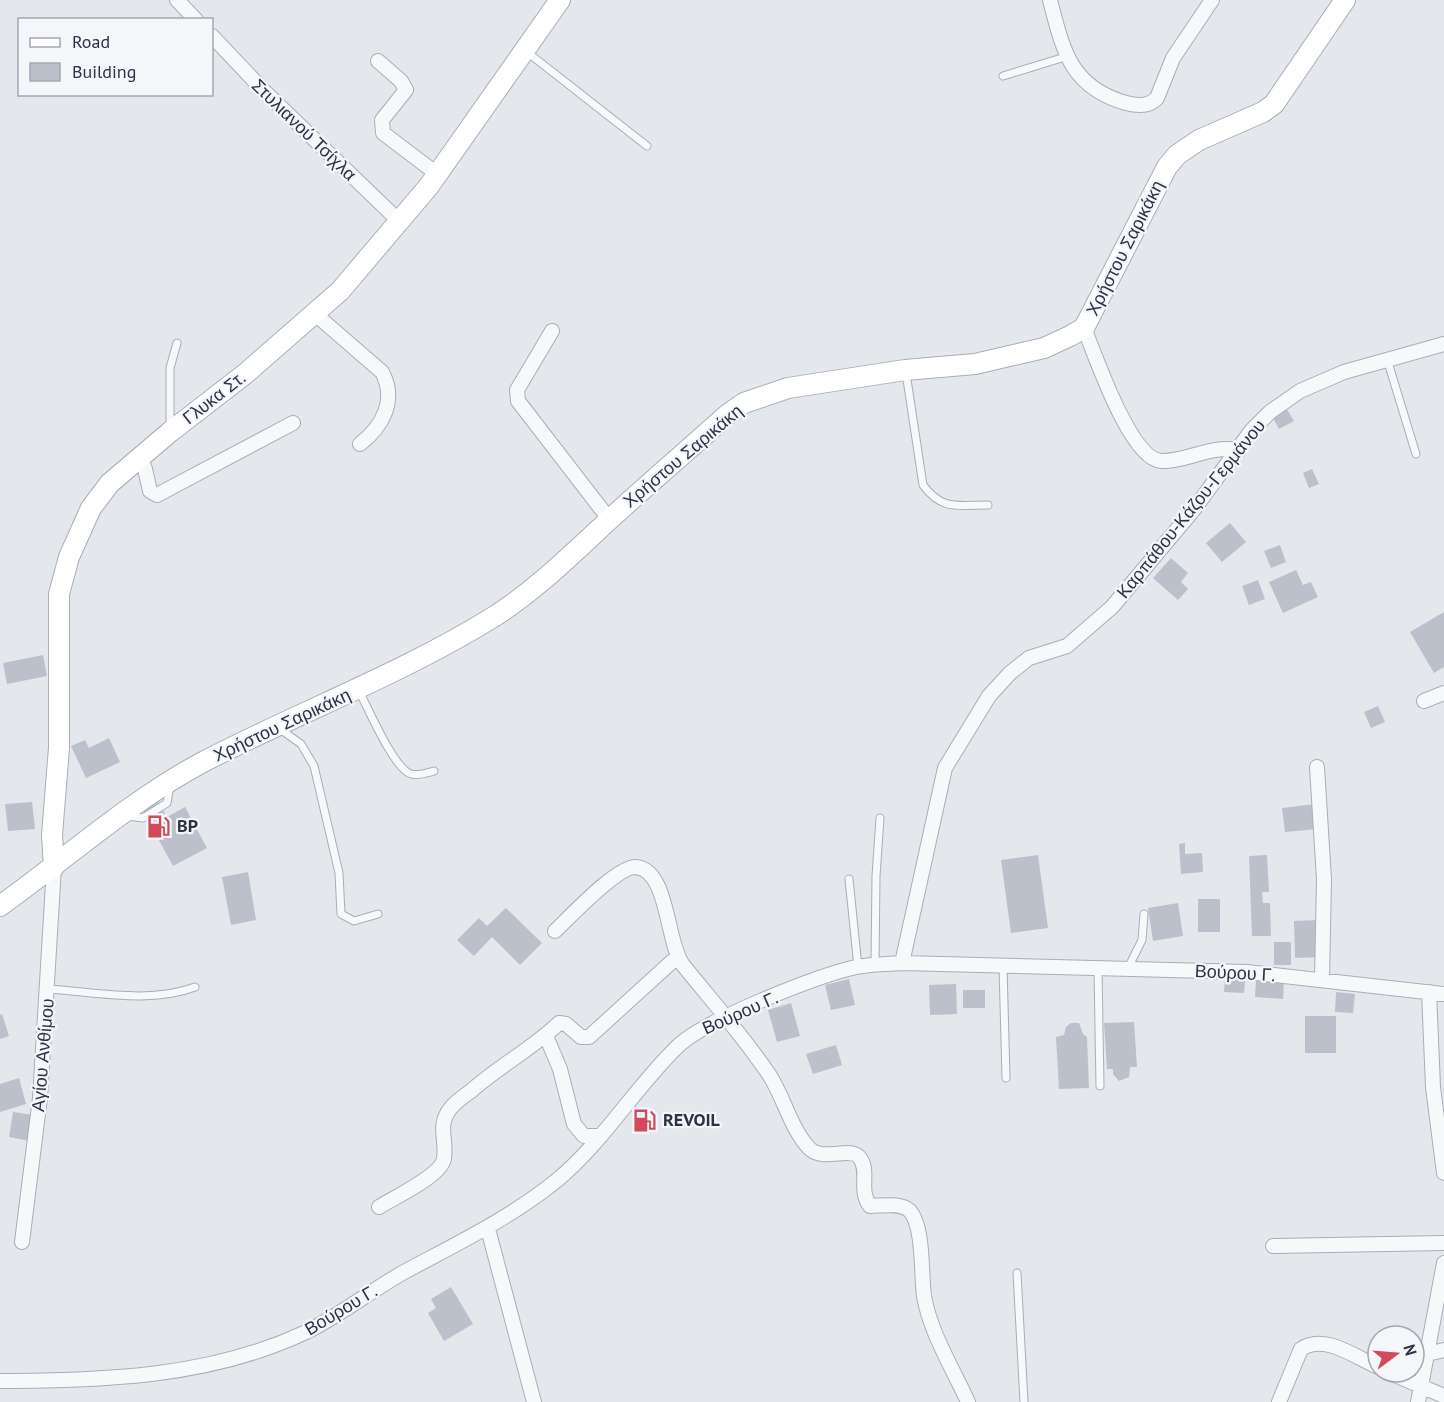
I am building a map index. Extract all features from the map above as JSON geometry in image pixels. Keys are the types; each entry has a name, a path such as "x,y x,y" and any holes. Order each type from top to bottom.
{"main road":[{"name":"Γλυκα Στ.","path":"54,867 52,835 59,748 57,625 61,583 77,536 91,508 110,483 315,314 363,266 437,174 560,0"},
{"name":"Χρήστου Σαρικάκη","path":"0,906 121,816 202,763 358,689 446,644 496,615 535,588 609,519 744,403 788,388 905,370 975,364 1030,352 1056,344 1084,328 1167,166 1192,143 1263,112 1274,104 1345,0"}],"street":[{"path":"177,0 194,18"},
{"path":"1050,0 1065,57 1099,93 1134,106 1153,102 1157,98 1173,58 1212,0"},
{"name":"Στυλιανού Τσίχλα","path":"213,37 264,91 399,221"},
{"path":"378,61 401,81 406,90 382,120 383,133 437,174"},
{"path":"315,314 382,372 387,382 388,396 382,422 375,432 360,444"},
{"path":"1084,328 1116,405 1134,438 1150,456 1162,461 1217,448 1239,450"},
{"path":"552,331 517,390 518,401 609,519"},
{"name":"Καρπάθου-Κάζου-Γερμάνου","path":"902,963 945,768 989,696 1010,672 1029,658 1067,646 1112,607 1239,450 1251,431 1270,412 1300,391 1344,372 1444,344"},
{"path":"140,458 150,491 157,495 293,423"},
{"path":"1424,701 1444,693"},
{"path":"1317,767 1324,879 1322,979"},
{"name":"Αγίου Ανθίμου","path":"22,1242 40,1098 54,867"},
{"path":"555,931 621,871 636,867 647,870 657,882 677,957 770,1077 808,1146 823,1155 853,1154 860,1157 863,1166 863,1193 870,1206 904,1206 911,1212 917,1223 925,1298 930,1317 968,1402"},
{"path":"379,1207 434,1174 442,1166 445,1158 441,1130 450,1108 493,1071 563,1023 581,1037 589,1037 677,957"},
{"name":"Βούρου Γ.","path":"0,1381 107,1379 152,1375 220,1363 307,1331 404,1272 488,1229 554,1183 601,1136 676,1048 700,1029 825,976 858,967 902,963 1098,970 1246,972 1444,994"},
{"path":"1429,992 1433,1087 1444,1173"},
{"path":"546,1036 562,1074 574,1124 584,1136 601,1136"},
{"path":"488,1229 534,1402"},
{"path":"1273,1246 1444,1243"},
{"path":"1418,1402 1444,1263"},
{"path":"1279,1402 1300,1349 1308,1344 1322,1341 1366,1361"},
{"path":"1427,1354 1444,1350"},
{"path":"1415,1384 1444,1396"}],"lane":[{"path":"525,50 647,146"},
{"path":"1003,76 1065,57"},
{"path":"170,432 170,368 177,343"},
{"path":"1387,359 1416,454"},
{"path":"905,370 923,485 932,497 947,506 988,505"},
{"path":"358,689 394,756 406,771 417,774 434,771"},
{"path":"278,727 301,744 314,766 339,873 341,914 354,921 378,914"},
{"path":"875,965 876,876 880,818"},
{"path":"849,879 858,967"},
{"path":"1127,970 1142,940 1144,914"},
{"path":"1003,966 1006,1078"},
{"path":"1098,970 1100,1086"},
{"path":"48,989 154,997 178,994 195,987"},
{"path":"1017,1273 1024,1402"}],"building":[{"path":"1286,408 1294,421 1279,429 1273,418"},
{"path":"1312,469 1319,484 1309,488 1303,473"},
{"path":"1230,523 1246,542 1222,562 1206,543"},
{"path":"1280,545 1286,562 1271,568 1264,551"},
{"path":"1171,558 1188,573 1181,582 1188,589 1178,600 1153,578"},
{"path":"1296,570 1303,585 1311,582 1318,597 1283,613 1269,582"},
{"path":"1258,580 1265,599 1249,605 1242,586"},
{"path":"1444,612 1444,667 1434,673 1410,632"},
{"path":"43,655 47,676 7,684 3,663"},
{"path":"1378,706 1385,722 1371,728 1364,712"},
{"path":"109,738 120,762 86,778 71,746 85,740 89,748"},
{"path":"32,802 35,829 8,831 5,804"},
{"path":"159,802 167,817 185,807 207,848 173,866 143,811"},
{"path":"1315,804 1317,829 1285,832 1282,808"},
{"path":"1185,843 1185,854 1202,853 1203,872 1181,874 1179,844"},
{"path":"1038,855 1048,928 1011,933 1001,860"},
{"path":"1267,855 1269,892 1262,892 1263,903 1270,903 1271,936 1252,936 1249,856"},
{"path":"248,872 256,920 231,925 222,877"},
{"path":"1198,899 1220,899 1220,932 1198,932"},
{"path":"1178,903 1183,936 1153,941 1148,908"},
{"path":"506,908 542,943 520,965 492,937 474,956 457,940 479,918 487,926"},
{"path":"1319,920 1320,957 1295,958 1294,921"},
{"path":"1274,942 1291,942 1291,965 1274,965"},
{"path":"849,979 855,1005 831,1010 825,985"},
{"path":"1225,979 1245,980 1244,993 1224,992"},
{"path":"1256,980 1284,981 1283,999 1255,997"},
{"path":"956,984 957,1014 930,1015 929,985"},
{"path":"963,990 985,990 985,1008 963,1008"},
{"path":"1336,992 1355,994 1353,1013 1335,1012"},
{"path":"791,1003 800,1036 777,1042 768,1010"},
{"path":"2,1014 9,1036 0,1039 0,1015"},
{"path":"1305,1016 1336,1016 1336,1053 1305,1053"},
{"path":"1134,1022 1137,1067 1130,1067 1129,1077 1119,1081 1113,1074 1113,1069 1107,1069 1104,1023"},
{"path":"1071,1023 1079,1023 1083,1034 1087,1037 1089,1088 1059,1089 1056,1037 1064,1035 1066,1027"},
{"path":"836,1045 842,1065 813,1074 806,1054"},
{"path":"19,1078 26,1104 0,1112 0,1084"},
{"path":"13,1112 33,1115 30,1141 9,1137"},
{"path":"451,1287 473,1324 444,1341 428,1313 436,1308 431,1299"}],"place":[{"name":"BP","path":"159,826"},
{"name":"REVOIL","path":"645,1120"}]}
